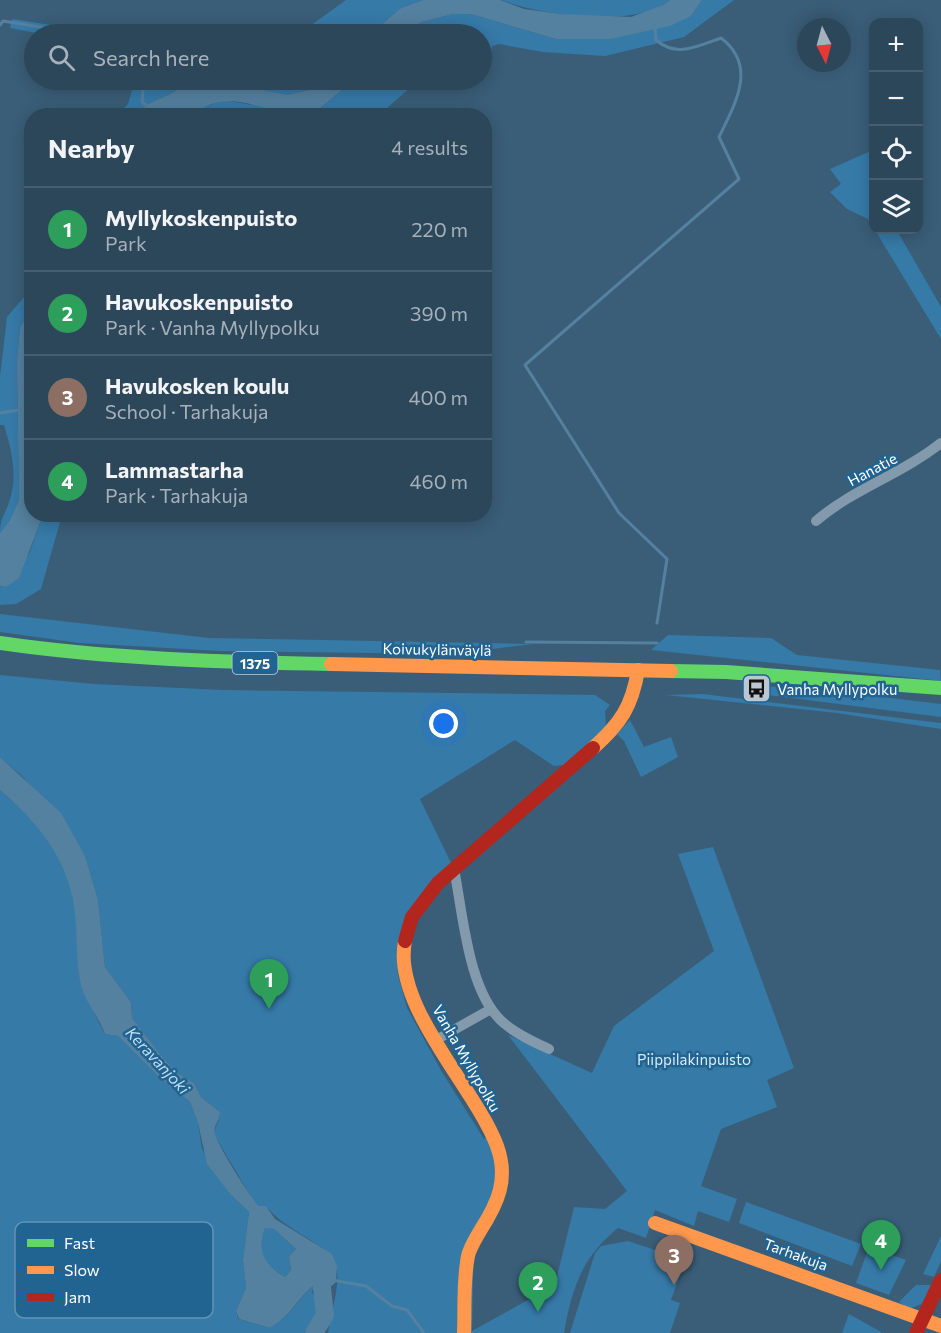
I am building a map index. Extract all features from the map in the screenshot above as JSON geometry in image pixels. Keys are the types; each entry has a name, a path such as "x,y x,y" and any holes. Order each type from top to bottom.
{"street":[{"name":"Hanatie","path":"816,521 848,498 917,462 941,443"},
{"name":"Koivukylänväylä","path":"0,643 71,652 190,661 765,674 873,685 941,688"},
{"name":"Vanha Myllypolku","path":"464,1333 468,1254 498,1202 503,1164 490,1130 436,1040 408,981 403,956 409,923 420,904 438,883 616,728 631,704 638,670"},
{"name":"Koivukylänväylä","path":"873,685 941,696"},
{"path":"454,869 474,968 491,1009 504,1024 549,1049"},
{"path":"436,1040 491,1009"},
{"name":"Tarhakuja","path":"655,1223 941,1326"},
{"path":"916,1333 941,1280"}],"green space":[{"path":"346,0 423,0 401,8 382,24 313,24"},
{"path":"501,0 670,0 655,9 612,17 563,14"},
{"path":"702,0 734,0 684,37 605,56 543,52 499,44 492,46 492,24 418,24 453,14 471,14 556,39 691,16"},
{"path":"12,19 44,24 24,24 24,31 10,28"},
{"path":"132,90 176,90 144,108 124,108 128,104"},
{"path":"243,90 309,90 287,95"},
{"path":"342,90 408,90 387,108 321,108"},
{"path":"223,100 270,108 202,108"},
{"path":"869,152 869,221 847,209 830,192 841,184 830,169"},
{"path":"877,234 899,234 941,307 941,339"},
{"path":"24,297 24,322 20,327 17,360 19,500 10,520 0,533 13,481 13,462 9,443 4,425 0,425 0,377 7,317"},
{"path":"40,522 60,522 41,589 16,604 0,605 0,586 6,587 29,554"},
{"path":"0,614 209,638 533,644 451,654 220,651 80,643 0,632"},
{"path":"668,635 771,638 797,655 940,670 941,681 651,650"},
{"name":"Piippilakinpuisto","path":"0,675 94,684 223,690 595,695 610,705 605,711 606,728 564,765 554,766 515,740 420,799 451,863 397,946 398,975 407,1008 442,1072 484,1139 490,1137 499,1189 474,1229 472,1331 555,1285 574,1207 605,1209 627,1191 508,1035 592,1073 614,1026 714,951 678,854 713,847 794,1068 767,1080 777,1107 721,1129 701,1186 737,1199 729,1222 698,1211 694,1226 655,1210 646,1238 618,1228 596,1250 580,1274 564,1333 328,1333 336,1290 336,1264 325,1250 283,1222 266,1206 259,1206 254,1202 215,1136 220,1112 201,1097 194,1083 176,1072 132,1018 131,1002 105,967 98,899 85,856 24,778 0,757"},
{"path":"790,686 941,704 941,717 768,695 768,687"},
{"path":"703,694 941,723 941,729 837,713 666,695"},
{"path":"630,720 644,747 671,737 678,757 641,777 624,741 617,734"},
{"path":"0,790 28,815 52,845 69,879 94,1013 105,1034 118,1036 160,1078 190,1102 198,1123 202,1149 231,1195 249,1212 243,1260 246,1288 236,1311 238,1319 270,1328 284,1318 314,1285 312,1292 318,1309 313,1324 304,1333 0,1333"},
{"path":"746,1202 861,1244 852,1266 739,1223"},
{"path":"265,1227 274,1229 296,1249 289,1256 291,1270 285,1277 263,1257 261,1244"},
{"path":"941,1236 941,1261 934,1277 923,1274"},
{"path":"628,1241 685,1260 671,1300 680,1303 670,1333 570,1333 595,1253 601,1246"},
{"path":"869,1247 906,1260 889,1295 856,1283"},
{"path":"916,1285 931,1285 922,1304 909,1309 899,1302"},
{"path":"849,1314 881,1332 881,1333 842,1333"}],"water":[{"path":"423,0 500,0 524,9 561,14 631,17 670,0 702,0 691,16 670,26 610,39 556,39 471,14 453,14 418,24 382,24 401,8"},
{"path":"176,90 262,90 287,95 309,90 342,90 320,108 264,108 247,103 225,101 204,108 144,108"},
{"path":"24,322 24,522 40,522 19,578 6,587 0,586 0,533 10,520 19,500 17,360 20,327"},
{"path":"0,757 61,813 85,856 98,899 105,967 131,1002 132,1018 176,1072 194,1083 201,1097 220,1112 215,1131 217,1140 259,1206 266,1206 275,1219 332,1254 337,1266 336,1282 324,1293 314,1285 283,1318 270,1328 239,1319 236,1311 246,1288 243,1260 249,1212 231,1195 207,1164 198,1123 190,1102 160,1078 118,1036 105,1034 81,985 74,907 65,872 38,828 0,790","holes":["265,1228 274,1229 296,1249 289,1256 291,1270 285,1277 272,1268 262,1251 262,1237"]}],"waterway":[{"path":"0,25 3,21 24,24"},
{"path":"655,27 656,40 672,48 688,49 721,38 732,49 739,61 740,86 719,137 739,179 525,365 619,513 667,559 657,623"},
{"path":"143,90 142,102 147,106"},
{"path":"0,413 19,410"},
{"path":"526,642 657,643"},
{"name":"Keravanjoki","path":"314,1333 325,1315 320,1270"},
{"path":"332,1280 366,1286 392,1306 407,1310 424,1333"}],"traffic: fast":[{"path":"0,643 124,656 331,664"},
{"path":"671,671 726,672 941,688"}],"traffic: slow":[{"path":"331,664 671,671"},
{"path":"593,748 618,723 628,705 638,670"},
{"path":"405,941 404,966 411,992 438,1046 486,1123 497,1146 502,1169 502,1180 496,1201 468,1256 464,1333"},
{"path":"655,1223 941,1326"}],"traffic: jam":[{"path":"405,941 412,917 438,883 593,748"},
{"path":"916,1333 941,1280"}],"place":[{"name":"Vanha Myllypolku","path":"756,689"},
{"name":"Myllykoskenpuisto","path":"269,1009"},
{"name":"Lammastarha","path":"881,1270"},
{"name":"Havukosken koulu","path":"674,1285"},
{"name":"Havukoskenpuisto","path":"538,1312"}]}
